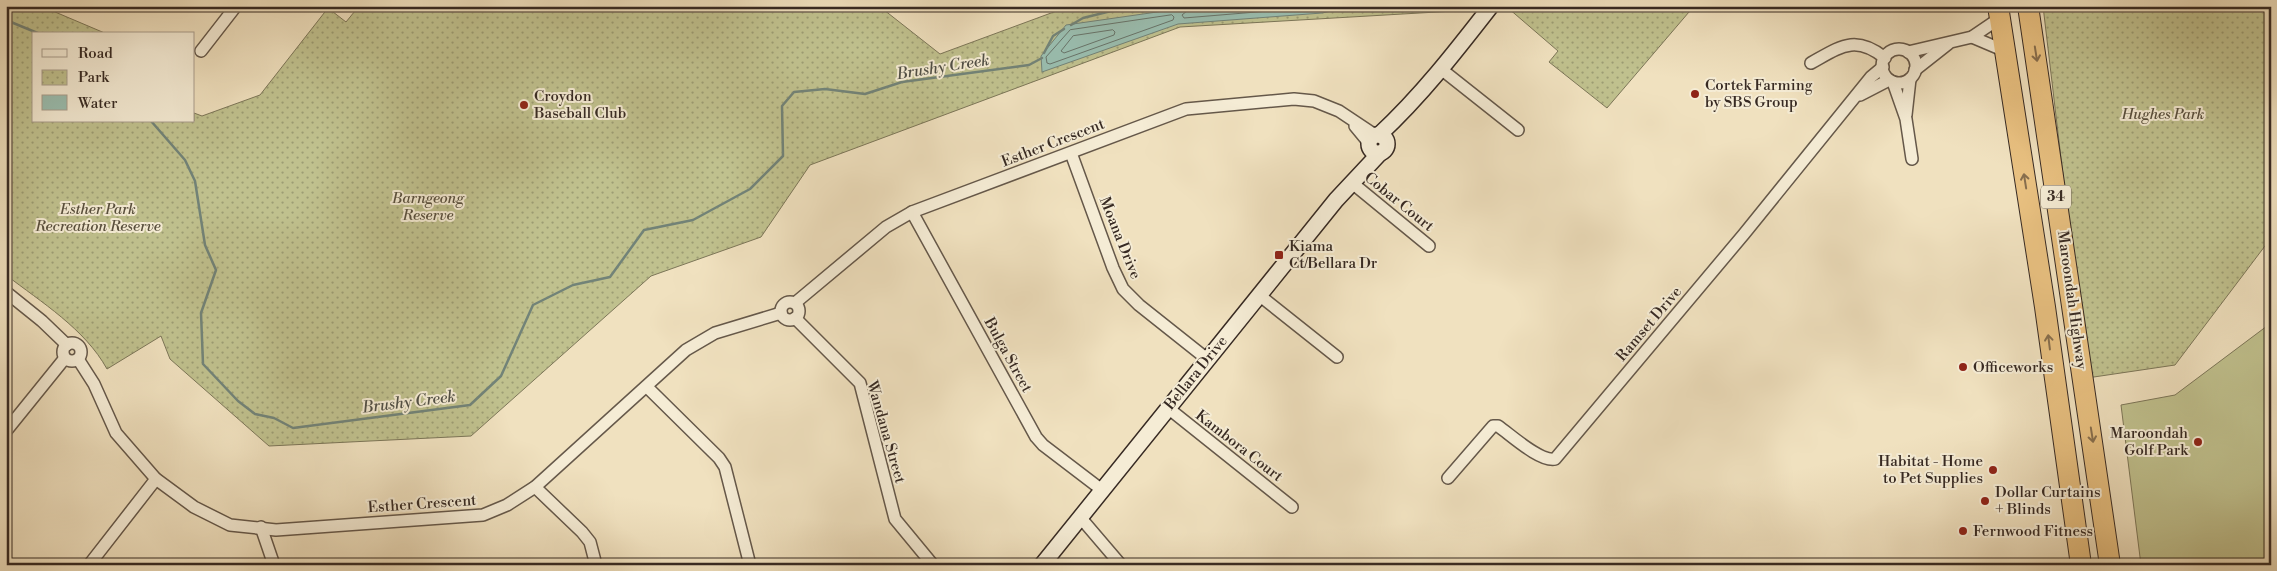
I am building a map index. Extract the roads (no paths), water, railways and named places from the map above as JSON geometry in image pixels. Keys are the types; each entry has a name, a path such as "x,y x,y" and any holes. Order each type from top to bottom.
{"highway":[{"name":"Maroondah Highway","path":"2028,6 2110,565"},
{"name":"Maroondah Highway","path":"1999,12 2045,307 2080,565"}],"main road":[{"name":"Bellara Drive","path":"1042,565 1351,182 1376,142 1441,69 1491,6"}],"street":[{"path":"201,51 236,6"},
{"path":"1908,52 1972,37 1999,12"},
{"path":"1972,37 2006,51"},
{"path":"1891,81 1902,83 1952,41"},
{"path":"1811,63 1842,46 1861,45 1872,48 1884,62 1906,119 1912,159"},
{"path":"1884,62 1893,51 1904,50 1915,60 1906,119"},
{"name":"Ramset Drive","path":"1448,478 1493,426 1498,426 1539,455 1551,460 1555,459 1739,241 1884,62"},
{"path":"1441,69 1518,130"},
{"name":"Ramset Drive","path":"1854,98 1891,81"},
{"name":"Esther Crescent","path":"795,303 886,227 912,212 1186,109 1304,100 1324,104 1350,119 1376,142"},
{"name":"Moana Drive","path":"1071,153 1113,268 1123,289 1139,305 1207,359"},
{"name":"Cobar Court","path":"1351,182 1429,246"},
{"name":"Bulga Street","path":"912,212 1036,437 1043,445 1102,490"},
{"path":"6,292 42,321 67,345"},
{"path":"1259,295 1337,357"},
{"path":"790,302 795,303 798,310 795,318 787,319 781,313 781,308 785,303 790,302"},
{"name":"Esther Crescent","path":"78,359 94,384 116,433 156,479 194,507 230,525 276,530 483,515 507,505 535,487 686,350 715,333 781,313"},
{"name":"Wandana Street","path":"795,318 860,384 895,519 933,565"},
{"path":"75,344 79,348 78,359 70,361 65,358 63,350 67,345 75,344"},
{"path":"6,431 65,358"},
{"path":"647,387 719,458 725,467 750,565"},
{"name":"Kambora Court","path":"1168,408 1292,507"},
{"path":"89,565 156,479"},
{"path":"535,487 590,542 596,565"},
{"path":"1080,518 1121,565"},
{"path":"261,527 274,565"}],"water":[{"path":"1199,6 1279,6 1291,8 1298,6 1355,6 1322,13 1178,24 1042,72 1041,56 1066,25"}],"waterway":[{"name":"Brushy Creek","path":"1071,25 1083,18 1131,6"},
{"name":"Brushy Creek","path":"6,20 35,32"},
{"name":"Brushy Creek","path":"1044,53 1053,36 1064,29"},
{"name":"Brushy Creek","path":"152,122 185,160 195,181 205,245 216,270 201,313 203,364 238,401 255,414 274,418 293,428 470,405 501,376 533,305 573,285 610,277 644,230 693,220 750,189 783,156 782,106 794,92 825,89 865,94 902,82 1029,65 1042,58"}],"place":[{"name":"Cortek Farming by SBS Group","path":"1695,94"},
{"name":"Croydon Baseball Club","path":"524,105"},
{"name":"Kiama Ct/Bellara Dr","path":"1279,255"},
{"name":"Officeworks","path":"1963,367"},
{"name":"Maroondah Golf Park","path":"2198,442"},
{"name":"Habitat - Home to Pet Supplies","path":"1993,470"},
{"name":"Dollar Curtains + Blinds","path":"1985,501"},
{"name":"Fernwood Fitness","path":"1963,531"}],"park label":[{"name":"Hughes Park","path":"2163,114"},
{"name":"Barngeong Reserve","path":"428,206"},
{"name":"Esther Park Recreation Reserve","path":"98,218"}]}
